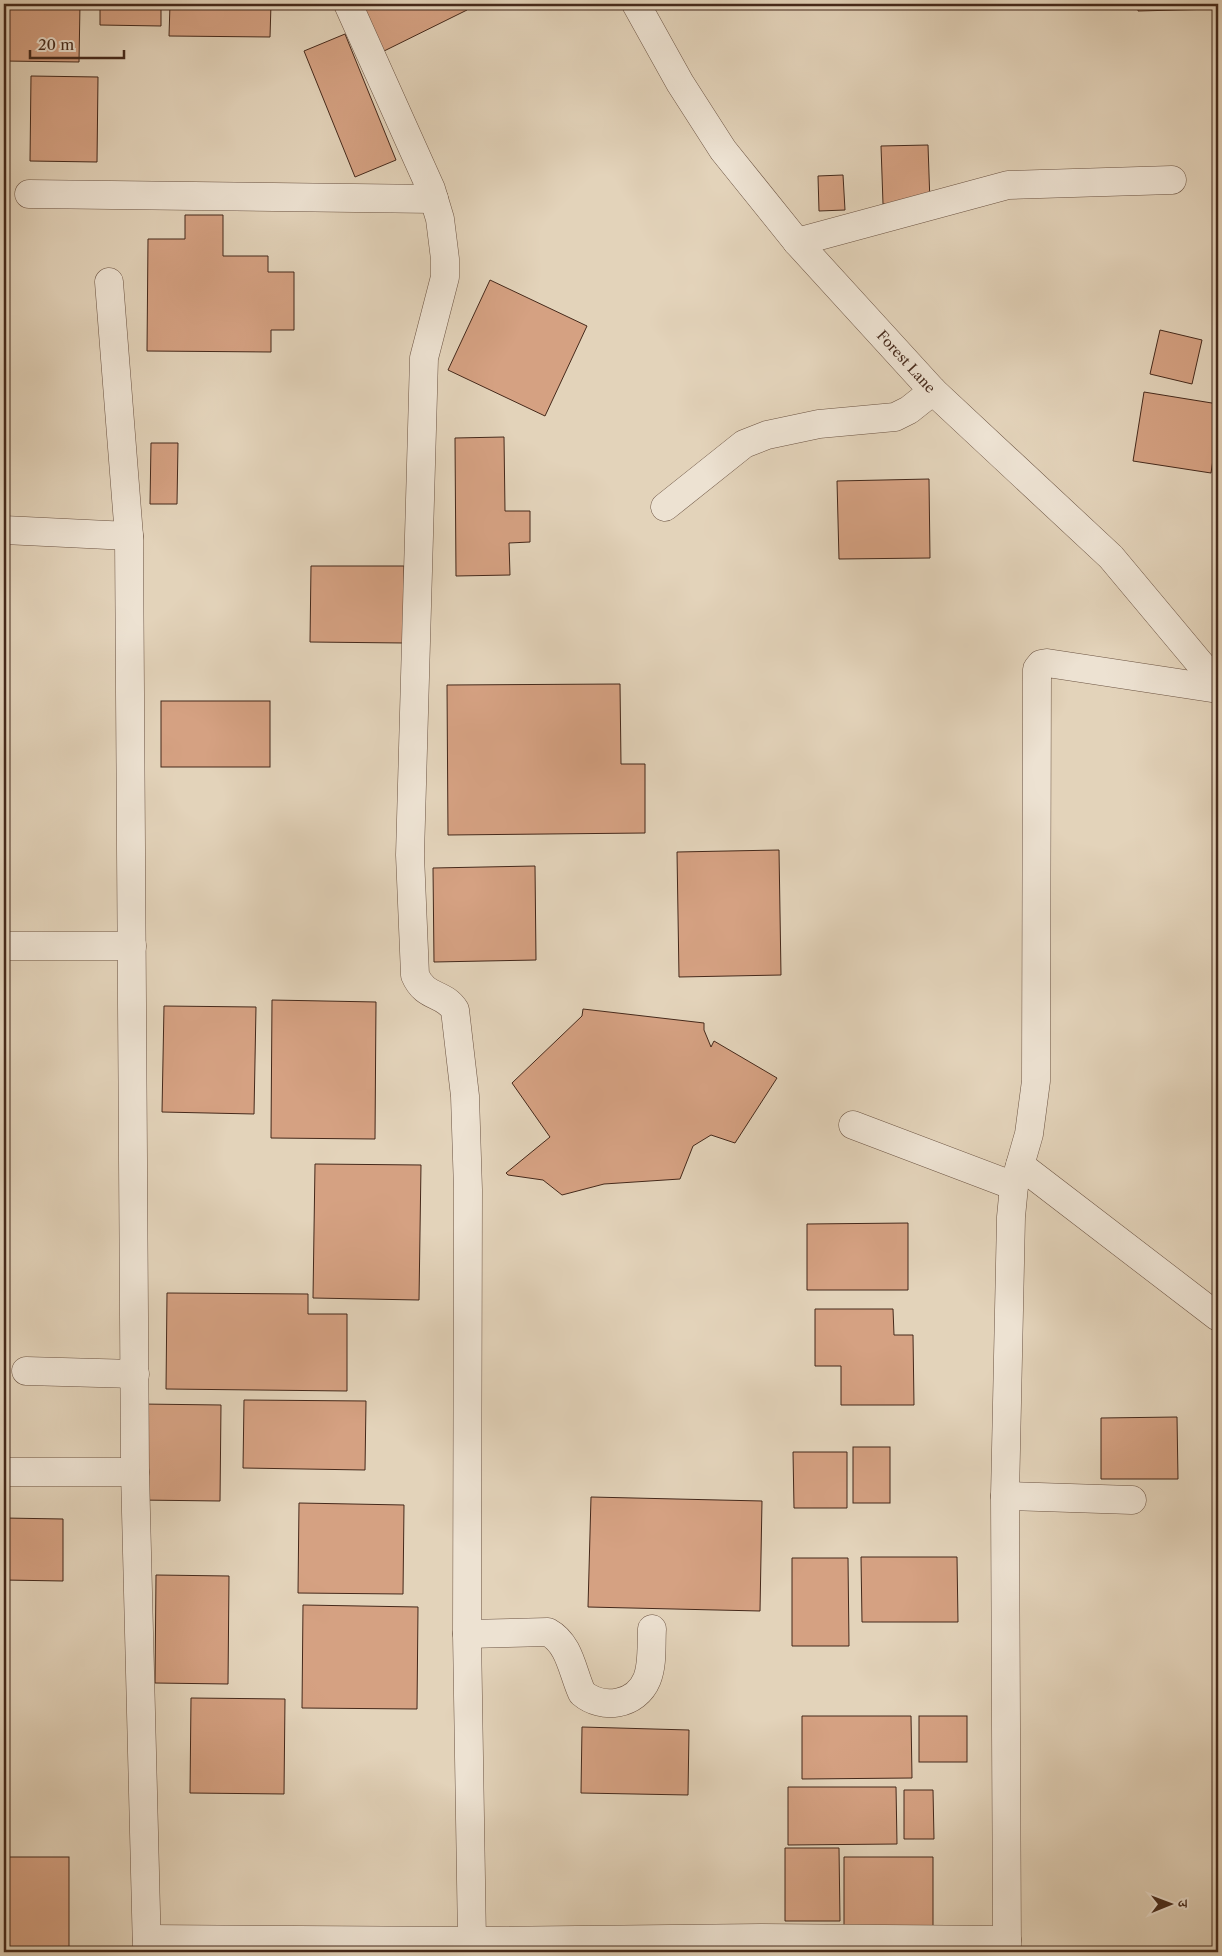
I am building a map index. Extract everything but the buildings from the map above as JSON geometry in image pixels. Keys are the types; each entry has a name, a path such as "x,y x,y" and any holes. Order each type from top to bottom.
{"street":[{"path":"348,4 434,199 440,219 445,259 445,276 424,358 410,855 413,962 420,986 449,1002 455,1010 465,1096 468,1190 467,1634 472,1941"},
{"name":"Forest Lane","path":"636,4 680,83 718,143 797,242 933,391 1111,557 1218,685"},
{"path":"797,242 1008,185 1172,180"},
{"path":"29,194 434,199"},
{"path":"109,282 129,536 135,1472 147,1945 761,1938 1007,1946 1005,1496 1017,1175 1033,1115 1037,1042 1037,669 1042,664 1047,663 1218,689"},
{"path":"665,507 744,444 767,434 798,427 895,417 909,410 933,391"},
{"path":"4,530 129,536"},
{"path":"4,946 132,946"},
{"path":"853,1125 1017,1175 1218,1317"},
{"path":"26,1371 135,1374"},
{"path":"4,1472 135,1472"},
{"path":"1005,1496 1132,1500"},
{"path":"467,1634 548,1632 557,1637 564,1646 582,1693 601,1704 617,1703 629,1699 643,1684 650,1664 652,1629"}]}
